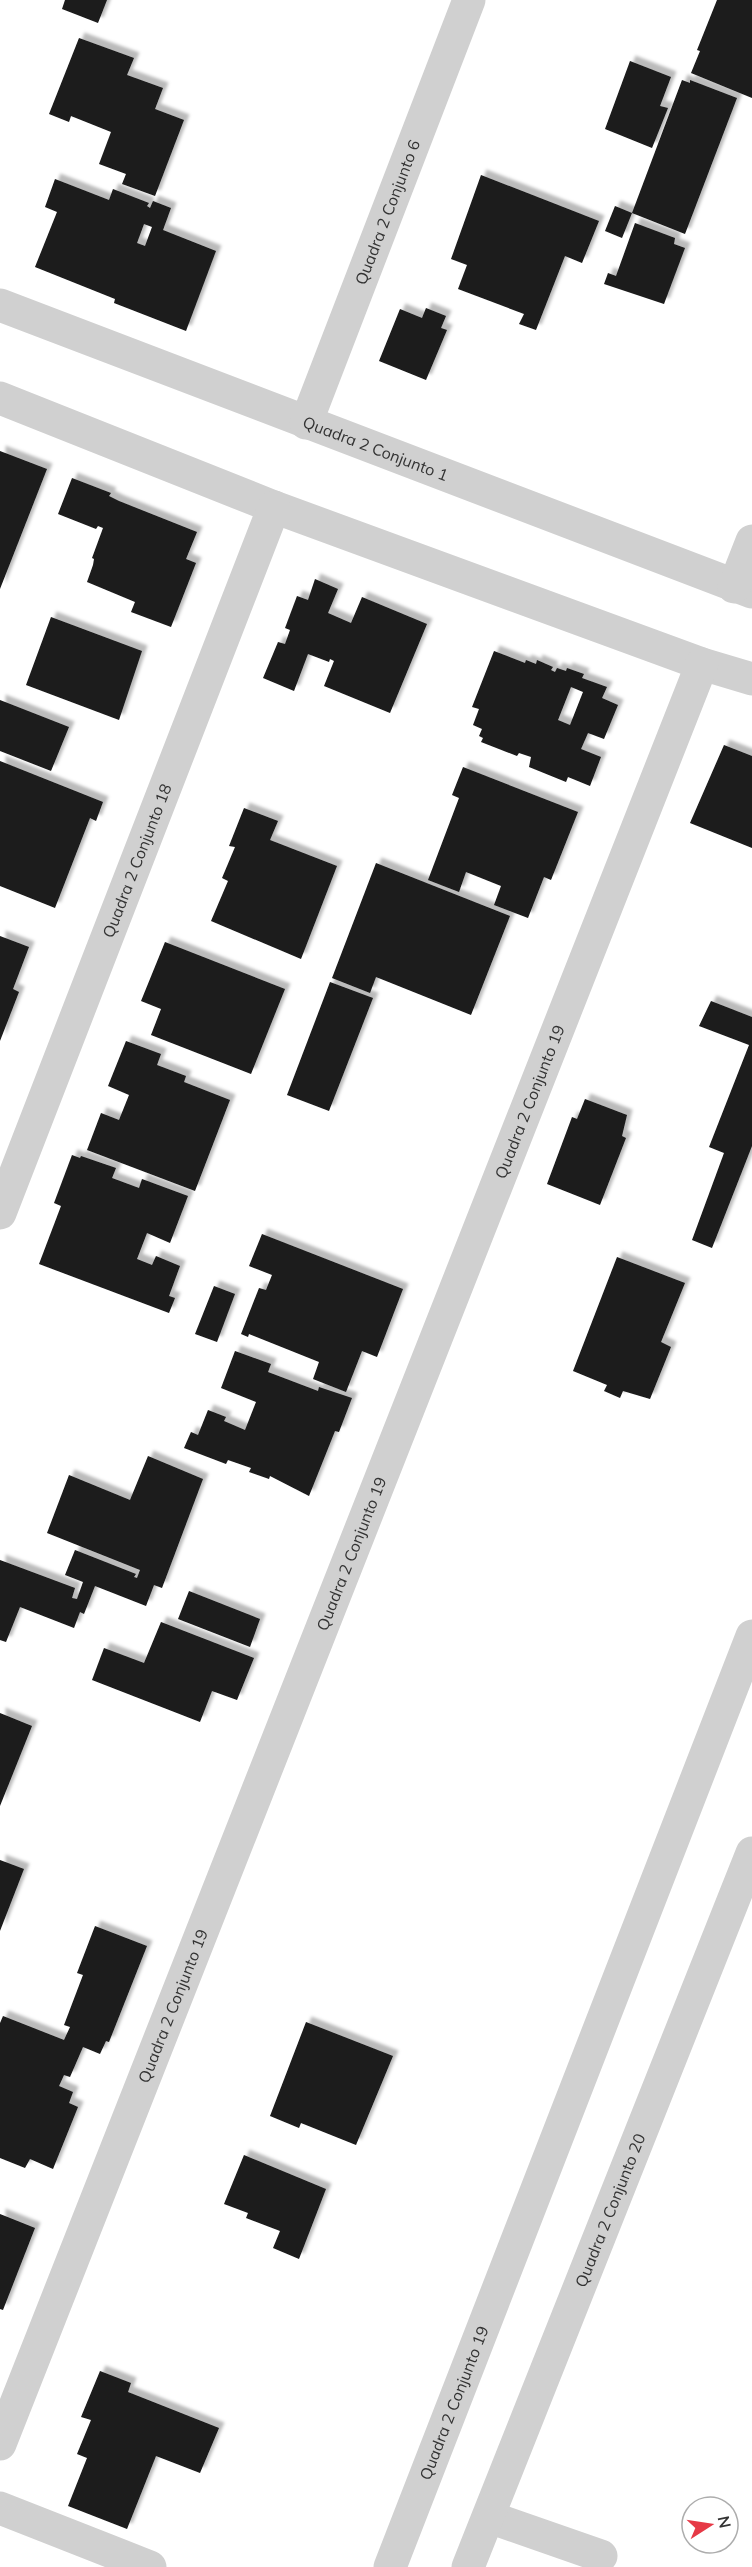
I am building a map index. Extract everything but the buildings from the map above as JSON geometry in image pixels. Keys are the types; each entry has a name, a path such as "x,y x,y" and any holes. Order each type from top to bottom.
{"street":[{"name":"Quadra 2 Conjunto 6","path":"306,423 469,0"},
{"name":"Quadra 2 Conjunto 1","path":"0,305 743,589"},
{"path":"0,398 274,507 702,664 752,679"},
{"name":"Quadra 2 Conjunto 18","path":"0,1213 274,507"},
{"path":"743,589 752,541"},
{"name":"Quadra 2 Conjunto 19","path":"0,2444 702,664"},
{"name":"Quadra 2 Conjunto 19","path":"390,2567 752,1636"},
{"name":"Quadra 2 Conjunto 20","path":"468,2567 752,1853"},
{"path":"0,2508 150,2567"},
{"path":"489,2517 601,2556"}]}
